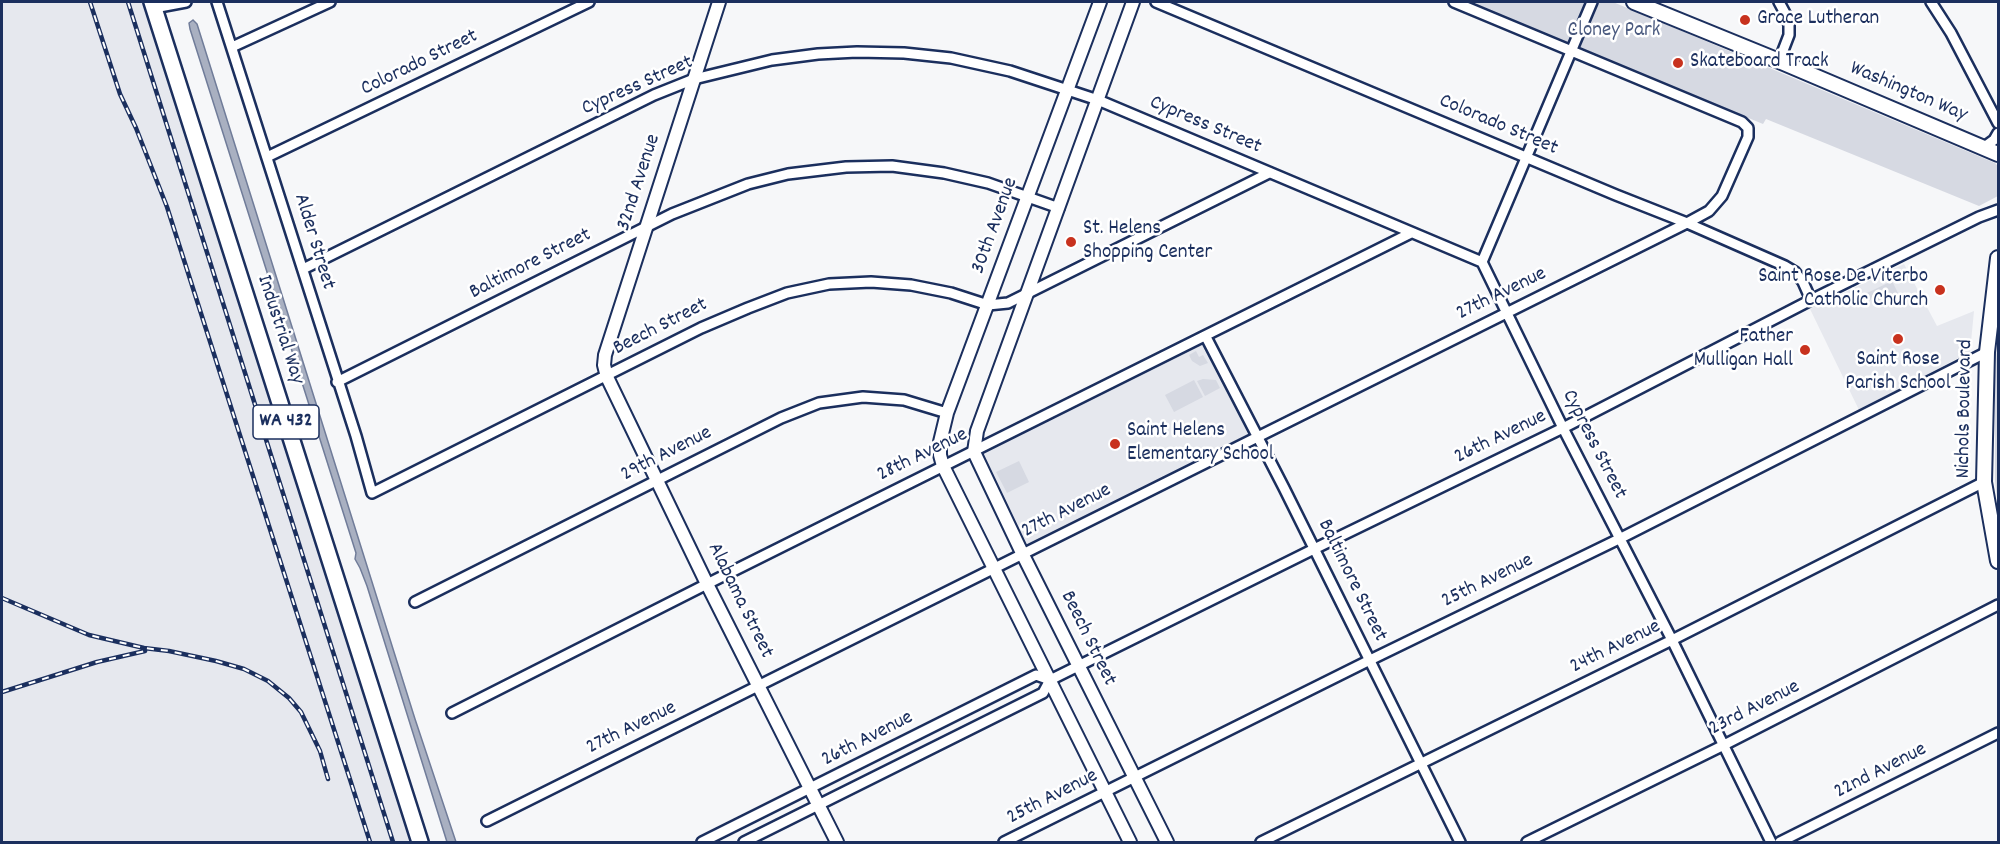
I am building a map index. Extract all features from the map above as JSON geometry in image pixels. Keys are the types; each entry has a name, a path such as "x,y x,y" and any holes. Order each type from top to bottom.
{"main road":[{"name":"Washington Way","path":"1634,2 1998,154"},
{"name":"Industrial Way","path":"153,5 420,843"},
{"name":"Nichols Boulevard","path":"1998,258 1987,352 1984,482 1998,561"}],"street":[{"path":"153,5 186,2"},
{"name":"Alder Street","path":"217,2 372,493"},
{"path":"232,47 330,2"},
{"name":"Colorado Street","path":"267,157 589,2"},
{"name":"32nd Avenue","path":"607,377 604,366 605,355 719,2"},
{"name":"30th Avenue","path":"943,466 940,442 947,413 1100,2"},
{"path":"974,452 977,431 1133,2"},
{"name":"Colorado Street","path":"1156,2 1687,223 1795,272 1803,282 1811,300"},
{"path":"1454,2 1571,51"},
{"path":"1482,262 1592,2"},
{"path":"1779,2 1786,15 1789,35 1779,61"},
{"path":"1931,2 1951,33 1998,123"},
{"name":"27th Avenue","path":"487,821 1709,211 1722,196 1748,137 1748,129 1742,122 1571,51"},
{"name":"Cypress Street","path":"303,269 654,95 694,79 783,59 848,53 904,53 951,58 1010,71 1098,100 1482,262 1771,843"},
{"path":"1983,148 1994,140 1998,133"},
{"name":"Baltimore Street","path":"337,382 700,202 748,184 788,174 846,167 892,166 944,173 988,183 1059,208"},
{"path":"988,305 1008,303 1269,173"},
{"name":"26th Avenue","path":"744,843 1043,693 1050,680 1563,428 1811,300 1979,217 1998,210"},
{"name":"28th Avenue","path":"452,713 1411,233"},
{"name":"Beech Street","path":"372,493 701,328 787,293 829,284 871,282 911,285 951,293 988,305"},
{"name":"Baltimore Street","path":"1206,337 1461,843"},
{"name":"25th Avenue","path":"1004,843 1370,660 1621,538 1987,352"},
{"name":"Alabama Street","path":"607,377 707,584 837,843"},
{"name":"29th Avenue","path":"415,602 781,418 819,403 863,397 904,400 947,413"},
{"name":"Beech Street","path":"974,452 1167,843"},
{"path":"943,466 1130,843"},
{"name":"24th Avenue","path":"1261,843 1672,640 1984,482"},
{"name":"23rd Avenue","path":"1527,843 1998,605"},
{"name":"26th Avenue","path":"702,843 1036,675 1050,680"},
{"name":"22nd Avenue","path":"1780,843 1998,733"}],"shaded area":[{"path":"2,2 151,2 413,842 2,842"},
{"name":"Saint Rose Parish School","path":"1904,264 1937,326 1974,311 1970,352 1859,410 1810,309"},
{"name":"Saint Helens Elementary School","path":"1203,343 1249,436 1027,546 980,452"}],"green space":[{"name":"Cloney Park","path":"1468,2 1613,2 1995,163 1998,166 1998,196 1979,206 1766,119 1763,124"},
{"path":"1892,281 1898,293 1873,305 1867,293"},
{"path":"1998,324 1998,505 1995,481 1995,377"},
{"path":"1196,351 1199,357 1203,355 1208,363 1200,366 1192,361 1189,355"},
{"path":"1194,380 1203,397 1174,412 1165,395"},
{"path":"1216,380 1220,388 1205,396 1197,381"},
{"path":"1019,461 1029,482 1007,493 996,472"}],"water":[{"path":"193,20 197,24 415,719 456,842 447,842 367,586 355,559 356,553 190,29 189,23"}],"railway":[{"path":"90,2 120,94 167,207 370,842"},
{"path":"128,2 393,842"},
{"path":"2,598 89,635 216,661 244,669 268,681 289,698 301,712 320,751 328,779"},
{"path":"2,692 97,662 145,651"}],"place":[{"name":"Grace Lutheran","path":"1745,20"},
{"name":"Skateboard Track","path":"1678,63"},
{"name":"St. Helens Shopping Center","path":"1071,242"},
{"name":"Saint Rose De Viterbo Catholic Church","path":"1940,290"},
{"name":"Saint Rose Parish School","path":"1898,339"},
{"name":"Father Mulligan Hall","path":"1805,350"},
{"name":"Saint Helens Elementary School","path":"1115,444"}]}
